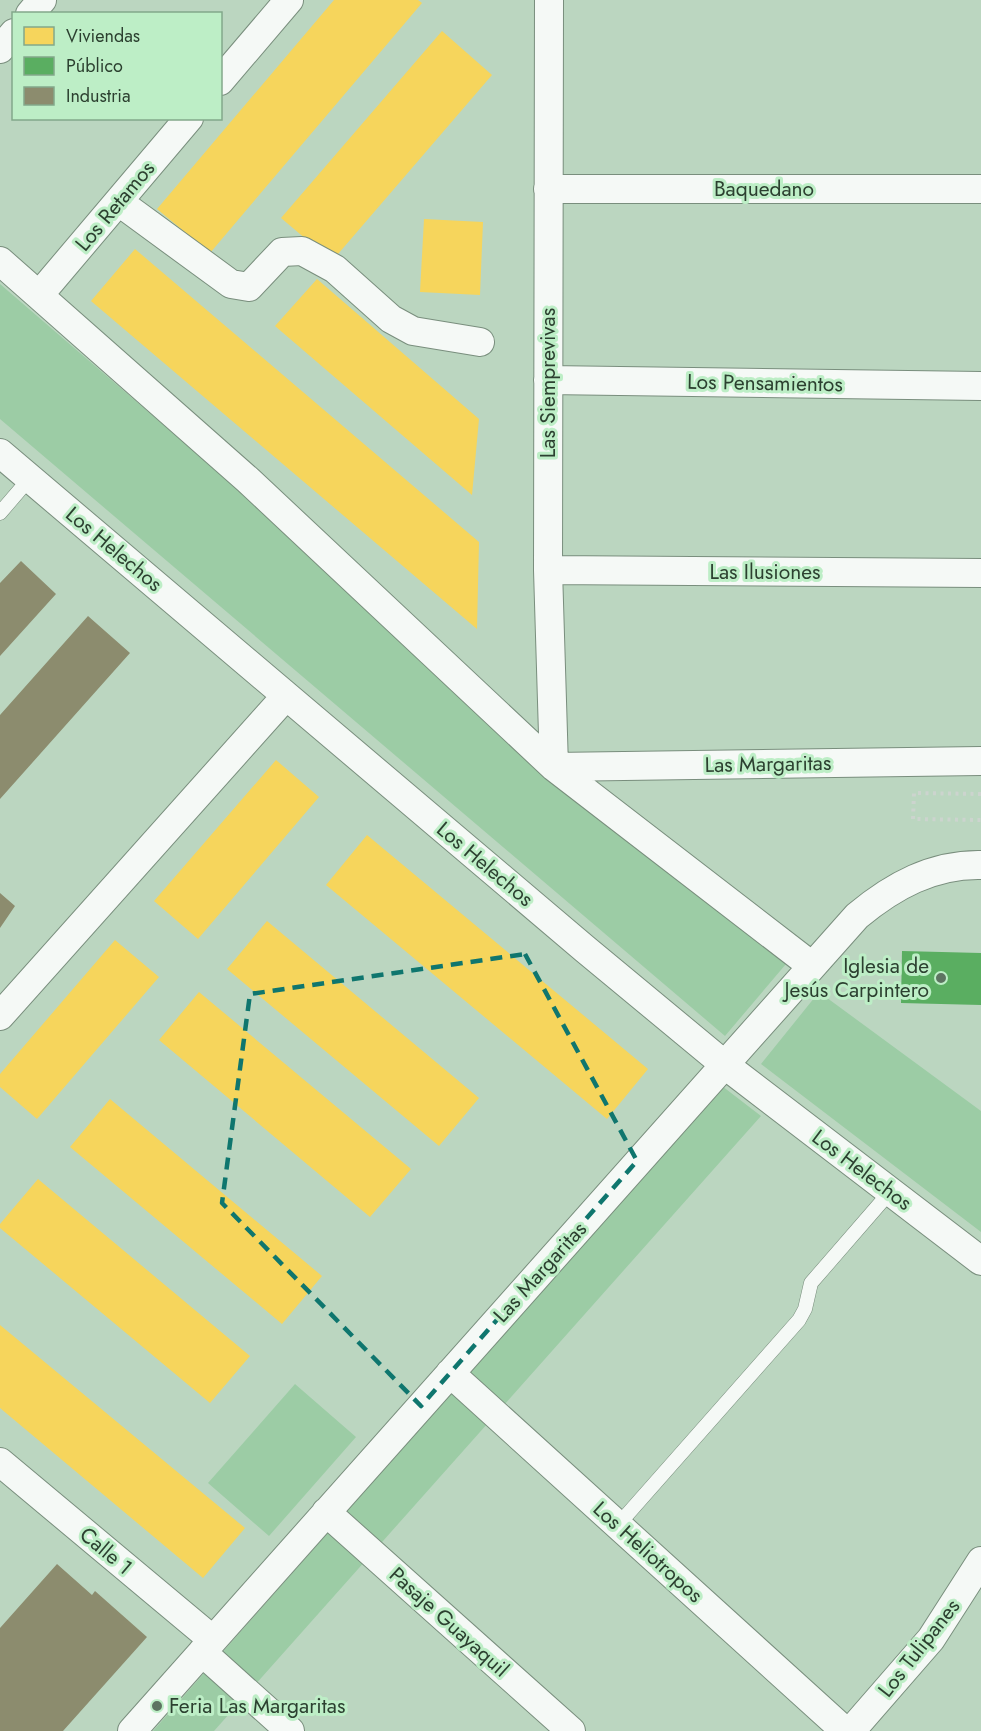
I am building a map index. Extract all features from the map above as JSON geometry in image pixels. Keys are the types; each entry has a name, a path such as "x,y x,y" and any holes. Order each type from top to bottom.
{"street":[{"path":"32,12 42,0"},
{"path":"222,79 289,0"},
{"name":"Las Siemprevivas","path":"549,0 548,570 554,767"},
{"path":"0,49 12,35"},
{"name":"Los Retamos","path":"40,294 187,120"},
{"name":"Baquedano","path":"548,189 981,189"},
{"path":"119,201 231,284 249,287 282,252 302,250 335,269 391,319 412,331 480,342"},
{"path":"0,261 248,480 554,767 812,966"},
{"name":"Los Pensamientos","path":"548,380 981,386"},
{"name":"Los Helechos","path":"0,453 725,1065 981,1261"},
{"name":"Las Ilusiones","path":"548,570 981,573"},
{"path":"0,1016 286,696"},
{"name":"Las Margaritas","path":"554,767 981,761"},
{"name":"Las Margaritas","path":"132,1731 857,916 895,888 944,868 981,865"},
{"name":"Los Heliotropos","path":"450,1373 845,1731"},
{"name":"Calle 1","path":"0,1462 207,1646 290,1731"},
{"name":"Pasaje Guayaquil","path":"326,1512 571,1731"},
{"name":"Los Tulipanes","path":"851,1731 931,1639 981,1561"}],"lane":[{"path":"0,513 30,478"},
{"path":"618,1526 799,1320 805,1309 811,1283 890,1192"}],"path":[{"path":"981,794 914,793 913,819 981,820"}],"highlighted area":[{"path":"525,954 637,1161 421,1406 222,1203 250,994"}],"green space":[{"path":"0,284 362,596 539,772 786,964 725,1036 0,419"},
{"path":"819,992 981,1111 981,1232 761,1064"},
{"path":"722,1086 761,1116 214,1731 153,1731"},
{"path":"295,1384 356,1437 269,1536 208,1483"}],"building: Viviendas":[{"path":"334,0 418,0 422,3 210,253 157,209"},
{"path":"442,31 492,75 332,261 281,218"},
{"path":"424,219 483,222 480,295 420,292"},
{"path":"135,249 479,542 477,629 91,301"},
{"path":"317,279 479,419 472,495 275,326"},
{"path":"276,760 319,797 198,939 154,901"},
{"path":"367,835 648,1069 607,1119 326,885"},
{"path":"267,921 479,1098 439,1146 227,969"},
{"path":"115,940 159,977 37,1119 0,1087 0,1074"},
{"path":"199,992 411,1169 370,1217 159,1040"},
{"path":"110,1099 322,1276 282,1324 70,1147"},
{"path":"38,1179 250,1356 210,1403 0,1228 0,1224"},
{"path":"0,1325 245,1528 203,1578 0,1408"}],"building: Público":[{"name":"Iglesia de Jesús Carpintero","path":"902,951 981,953 981,1005 901,1003"}],"building: Industria":[{"path":"21,561 56,594 0,656 0,583"},
{"path":"88,616 130,653 0,799 0,715"},
{"path":"0,893 15,906 0,928"},
{"path":"57,1564 92,1595 95,1591 147,1637 63,1731 0,1731 0,1628"}],"place":[{"name":"Iglesia de Jesús Carpintero","path":"941,978"},
{"name":"Feria Las Margaritas","path":"157,1706"}]}
